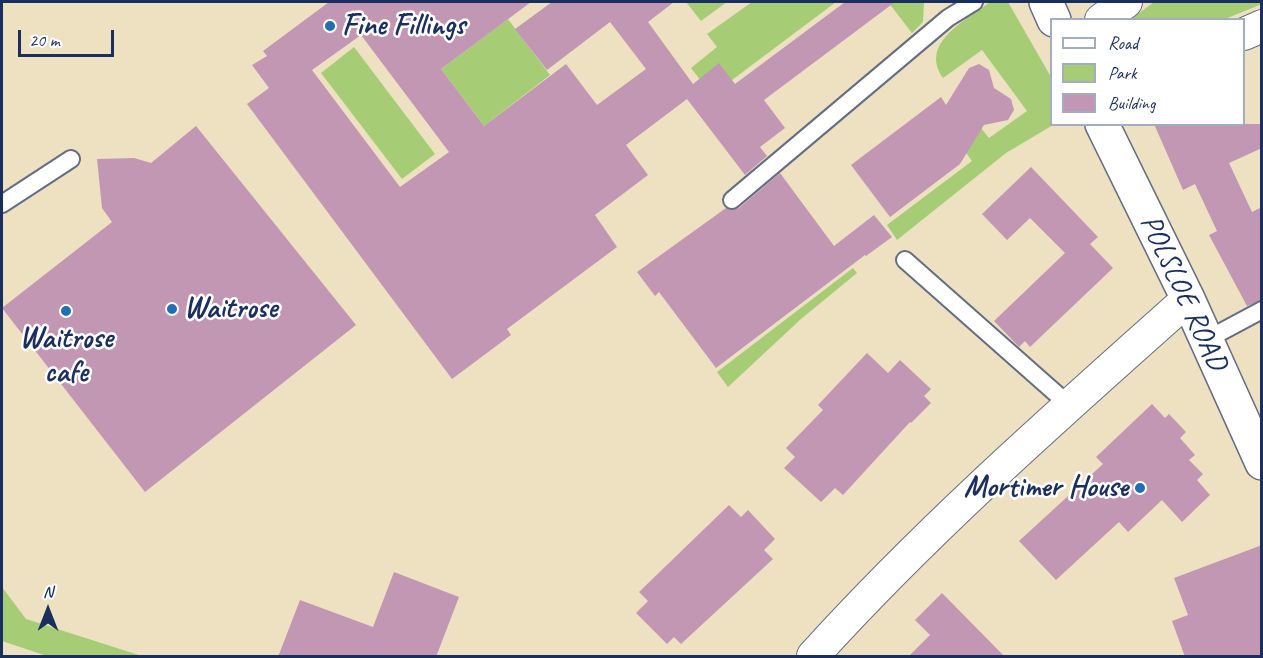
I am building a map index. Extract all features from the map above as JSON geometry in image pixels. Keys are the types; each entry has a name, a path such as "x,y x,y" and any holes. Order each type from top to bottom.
{"street":[{"path":"1046,2 1053,18"},
{"path":"1104,18 1125,2"},
{"path":"1245,34 1262,26"},
{"name":"POLSLOE ROAD","path":"1103,126 1188,299 1262,463"},
{"path":"813,657 859,605 967,499 1188,299"}],"lane":[{"path":"732,200 948,18 974,2"},
{"path":"2,204 71,159"},
{"path":"905,260 1069,405"},
{"path":"1206,340 1262,310"}],"green space":[{"path":"686,2 727,2 701,21"},
{"path":"752,2 836,2 712,95 691,68 717,47 707,34"},
{"path":"888,2 924,2 923,22 912,33"},
{"path":"990,2 1008,2 1050,75 1051,126 1006,153 897,240 887,225 972,161 955,138 976,122 989,138 1027,111 982,50 943,78 937,65 937,54 948,34"},
{"path":"1154,2 1261,2 1262,4 1227,18 1132,18"},
{"path":"508,19 550,75 484,126 441,69"},
{"path":"354,47 435,154 402,179 321,73"},
{"path":"853,268 857,273 801,319 728,387 717,372"},
{"path":"2,587 26,619 142,656 47,656 2,641"}],"building":[{"path":"329,2 531,2 441,69 484,126 566,64 597,105 646,69 610,22 547,70 515,29 552,2 674,2 648,22 693,84 719,63 735,84 845,2 895,2 764,100 785,128 760,147 767,156 745,175 687,99 626,145 648,175 595,215 617,247 507,329 511,335 452,379 247,104 269,88 252,65 267,56 263,51","holes":["361,35 449,152 400,187 312,70"]},
{"path":"979,64 989,70 994,88 1011,99 1014,110 1008,120 984,125 960,164 890,217 851,165 941,97 946,105 969,68"},
{"path":"1262,124 1262,148 1229,163 1252,212 1262,207 1262,300 1247,306 1209,235 1217,231 1195,184 1183,190 1155,126"},
{"name":"Waitrose","path":"196,126 356,325 145,492 2,308 112,222 102,208 97,159 134,158 151,163"},
{"path":"1031,167 1098,237 1090,244 1113,268 1030,347 1025,341 1019,347 994,321 1065,253 1030,218 1007,240 982,214"},
{"path":"780,173 834,246 874,215 892,237 716,368 659,292 655,296 637,272 726,208 733,210 739,208"},
{"path":"867,353 888,373 900,360 931,389 924,396 931,403 910,422 843,495 835,488 821,502 784,468 795,457 786,448 823,410 818,405"},
{"name":"Mortimer House","path":"1152,404 1165,418 1169,414 1186,432 1180,438 1195,455 1189,460 1203,474 1197,480 1210,495 1182,522 1162,500 1128,532 1119,522 1056,580 1019,541 1103,464 1096,457"},
{"path":"729,505 741,517 748,510 775,539 764,550 773,559 681,644 674,637 667,644 636,613 648,601 639,592"},
{"path":"1262,545 1262,657 1185,657 1172,621 1188,615 1174,578"},
{"path":"394,572 459,597 436,657 278,657 300,600 373,627"},
{"path":"942,593 1005,657 908,657 930,635 915,620"}],"place":[{"name":"Fine Fillings","path":"330,26"},
{"name":"Waitrose","path":"172,309"},
{"name":"Waitrose cafe","path":"66,311"},
{"name":"Mortimer House","path":"1140,488"}]}
